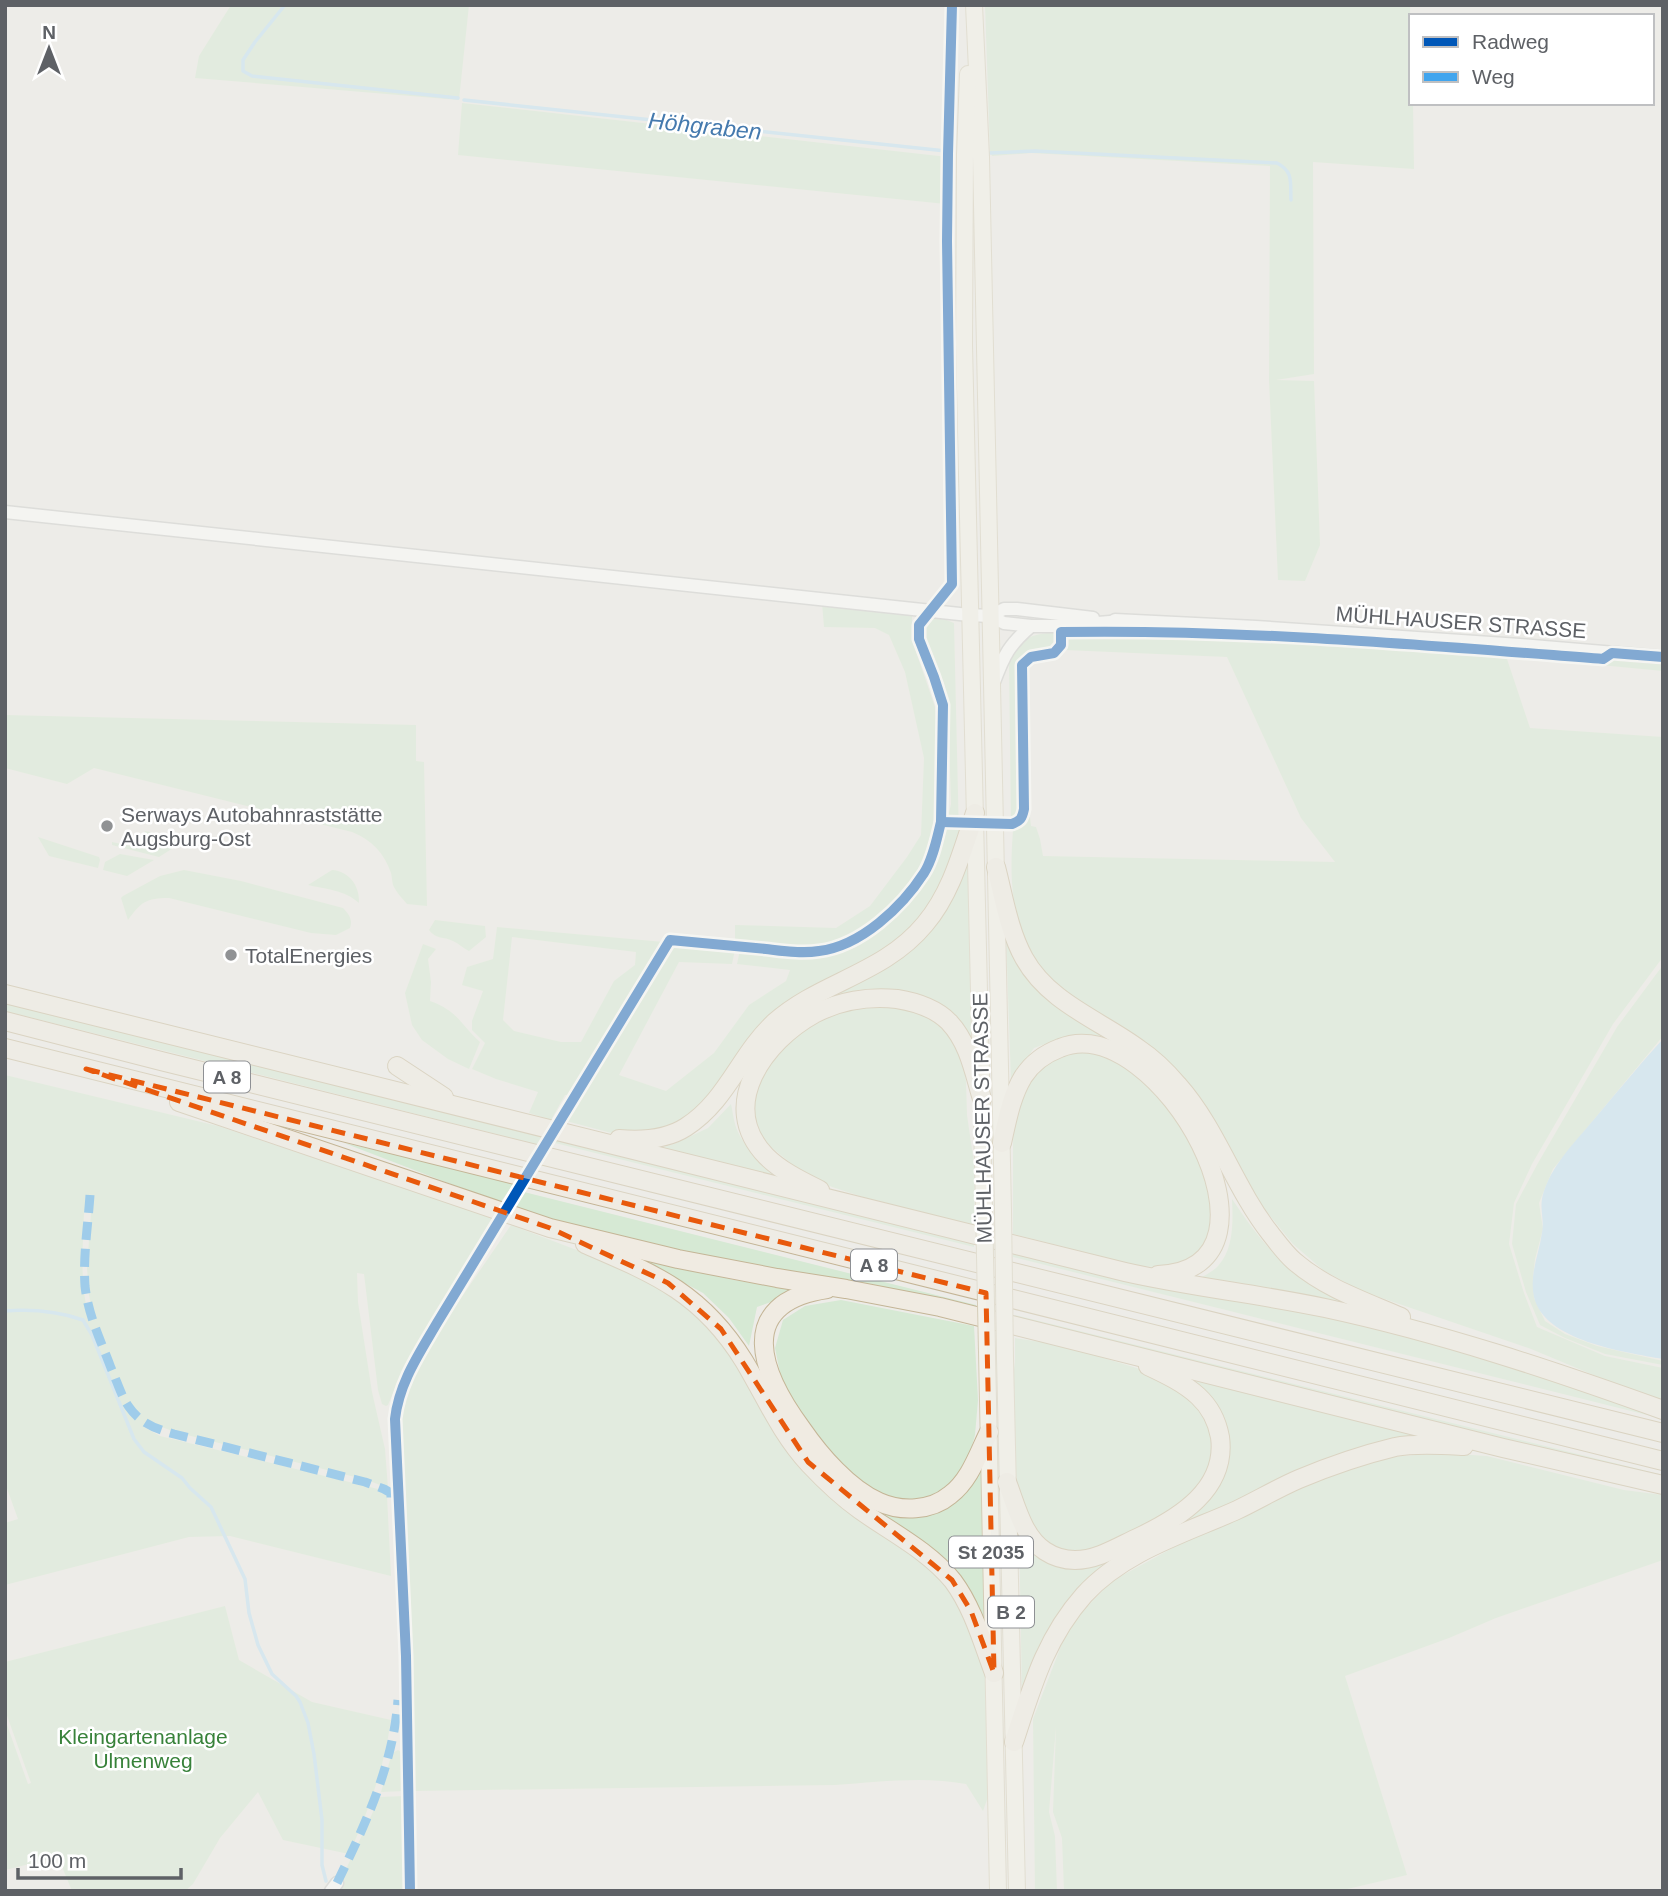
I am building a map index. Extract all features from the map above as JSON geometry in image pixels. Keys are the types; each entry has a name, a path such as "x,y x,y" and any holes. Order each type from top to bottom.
{"highway":[{"path":"579,1136 654,1139 683,1129 700,1117 724,1092 750,1049 777,1021 809,1000 873,967 917,933 935,911 949,885 975,813"},
{"path":"996,867 1016,940 1035,974 1061,999 1139,1049 1176,1083 1203,1120 1257,1217 1293,1261 1338,1290 1458,1341"},
{"path":"5,994 1170,1283 1322,1307 1396,1324 1529,1363 1663,1410"},
{"path":"855,1206 799,1179 777,1165 752,1135 746,1112 749,1087 759,1063 781,1037 815,1014 843,1003 876,998 905,1000 918,1004 938,1013 962,1038 982,1099"},
{"name":"A 8","path":"5,1021 1663,1433"},
{"path":"1002,1143 1010,1109 1021,1080 1044,1055 1065,1046 1088,1044 1111,1049 1139,1066 1159,1086 1180,1111 1203,1150 1218,1197 1220,1224 1213,1249 1189,1270 1165,1275 1125,1272"},
{"name":"A 8","path":"5,1048 1663,1461"},
{"path":"397,1066 426,1086 466,1107"},
{"path":"86,1069 550,1228 668,1283 704,1309 721,1329 744,1361 783,1430 808,1462 837,1491 923,1553 952,1580 971,1611 994,1673"},
{"path":"550,1228 691,1261 940,1307 1503,1448 1663,1485"},
{"path":"846,1289 812,1292 787,1303 772,1316 766,1326 763,1340 764,1356 777,1393 820,1454 872,1498 896,1507 915,1508 934,1504 949,1496 963,1483 989,1432"},
{"path":"1007,1482 1018,1513 1034,1542 1042,1550 1056,1557 1075,1560 1092,1558 1161,1527 1192,1504 1208,1487 1220,1456 1219,1432 1210,1411 1196,1394 1178,1381 1103,1347"},
{"path":"1014,1742 1038,1667 1060,1626 1087,1592 1121,1565 1298,1480 1355,1458 1399,1446 1503,1448"}],"main road":[{"name":"MÜHLHAUSER STRASSE","path":"972,5 965,155 964,345 998,1891"},
{"name":"MÜHLHAUSER STRASSE","path":"972,5 981,156 989,489 1017,1891"}],"street":[{"path":"5,512 990,616"},
{"name":"MÜHLHAUSER STRASSE","path":"990,616 1004,609 1017,609 1122,621 1256,627 1663,657"},
{"name":"MÜHLHAUSER STRASSE","path":"990,616 1004,623 1031,626 1122,621"},
{"path":"992,685 1007,651 1031,626"}],"highlighted area":[{"path":"86,1069 986,1293 994,1673 971,1611 952,1580 808,1462 721,1329 668,1283 550,1228"}],"green space":[{"path":"231,5 469,5 459,100 195,78 199,56"},
{"path":"985,5 1410,5 1409,105 1413,105 1414,169 1313,162 1314,374 1276,380 1314,381 1320,545 1305,581 1278,580 1269,380 1270,166 1031,153 992,156"},
{"path":"462,103 948,157 946,204 458,155"},
{"path":"822,603 901,609 912,616 912,640 935,707 938,735 938,810 935,829 920,868 891,906 853,936 820,946 796,947 735,940 735,925 836,928 870,906 921,835 924,758 905,672 889,635 875,628 824,627"},
{"path":"939,617 954,623 959,837 953,860 931,906 896,944 788,1003 743,1044 719,1087 698,1110 666,1132 623,1136 566,1121 670,943 735,950 732,964 679,962 619,1075 666,1091 714,1053 749,1005 786,981 790,970 737,964 740,950 822,957 856,947 896,916 928,876 945,831 951,804 948,703 944,683 925,643 925,628 930,620"},
{"path":"1057,632 1055,647 1030,655 1018,667 1020,815 1015,821 1011,821 1009,662 1017,647 1027,638"},
{"path":"1067,632 1247,637 1495,654 1495,647 1663,662 1663,671 1506,656 1530,728 1663,737 1663,957 1613,1024 1532,1164 1514,1203 1509,1244 1537,1327 1605,1356 1663,1368 1663,1404 1531,1349 1361,1291 1323,1270 1293,1244 1257,1200 1214,1123 1045,974 1025,939 1012,888 1013,830 1022,826 1027,817 1030,817 1031,826 1036,827 1043,856 1335,862 1301,818 1227,657 1065,650"},
{"path":"5,715 416,725 416,761 424,762 427,906 407,904 394,888 391,873 381,853 366,839 352,832 94,768 67,784 5,768"},
{"path":"145,831 184,841 159,857 112,845 112,842 140,848"},
{"path":"38,837 99,857 98,868 49,856"},
{"path":"120,854 154,860 127,876 103,870 105,862"},
{"path":"968,863 975,1056 942,1006 819,1003 929,931 948,907"},
{"path":"184,870 241,881 343,908 350,917 350,928 336,935 311,933 169,898 145,902 128,920 121,898 123,896 160,876"},
{"path":"332,870 344,873 352,880 358,891 359,903 341,893 308,885"},
{"path":"435,920 485,926 486,937 469,951 432,933 429,930"},
{"path":"497,927 664,942 570,1095 565,1095 551,1120 529,1113 538,1092 472,1069 485,1043 472,1030 472,1021 483,991 462,985 467,967 493,959","holes":["512,937 636,952 635,965 614,981 581,1042 561,1042 514,1031 503,1020"]},
{"path":"1006,935 1106,1036 1067,1036 1034,1048 1011,1081"},
{"path":"423,944 436,949 428,959 430,1001 453,1014 480,1042 469,1069 448,1059 422,1040 412,1025 405,993"},
{"path":"1663,965 1663,1036 1553,1169 1539,1203 1543,1229 1533,1277 1534,1298 1545,1321 1565,1334 1597,1346 1663,1361 1663,1365 1605,1354 1540,1325 1526,1292 1512,1244 1516,1204 1538,1163 1617,1027"},
{"path":"5,1003 545,1136 540,1145 5,1011"},
{"path":"881,1004 907,1008 931,1016 959,1043 966,1081 967,1115 975,1170 974,1226 832,1187 804,1174 760,1138 752,1110 764,1063 800,1029 837,1011"},
{"path":"1088,1051 1127,1067 1164,1101 1196,1154 1216,1210 1214,1231 1197,1256 1168,1268 1139,1266 1013,1234 1014,1123 1020,1100 1039,1068 1066,1052"},
{"path":"5,1075 218,1126 497,1219 424,1333 386,1406 382,1404 378,1390 364,1274 357,1273 358,1302 372,1392 385,1449 388,1488 367,1480 175,1432 151,1423 144,1427 160,1436 378,1489 387,1496 391,1576 230,1536 189,1537 5,1585 5,1523 18,1519 5,1483","holes":["84,1212 91,1213 87,1268 94,1319 90,1320 84,1293 83,1253"]},
{"path":"731,1104 741,1138 755,1156 778,1174 777,1180 653,1150 674,1144 708,1128"},
{"path":"560,1135 974,1241 974,1247 555,1143"},
{"path":"344,1143 515,1182 500,1203"},
{"path":"524,1192 976,1305 976,1309 625,1243 514,1210"},
{"path":"1232,1199 1262,1240 1288,1266 1313,1284 1362,1308 1199,1279 1216,1268 1227,1251 1232,1225"},
{"path":"511,1225 636,1275 706,1319 739,1364 779,1434 951,1586 987,1672 988,1797 983,1811 966,1784 934,1780 835,1785 413,1791 400,1414 406,1387 423,1358"},
{"path":"1013,1251 1322,1311 1454,1347 1663,1415 1663,1419 1013,1257"},
{"path":"638,1258 734,1280 796,1290 757,1307 749,1346 729,1318 703,1293"},
{"path":"841,1300 974,1326 978,1400 975,1435 962,1475 940,1495 914,1503 898,1501 864,1489 819,1444 782,1383 775,1348 783,1320 805,1306"},
{"path":"1015,1315 1663,1475 1663,1480 1015,1321"},
{"path":"1015,1338 1061,1345 1143,1370 1184,1392 1213,1425 1212,1468 1186,1503 1115,1541 1082,1553 1063,1554 1033,1534 1019,1499 1014,1467 1011,1392"},
{"path":"1176,1372 1447,1437 1427,1439 1162,1537 1226,1453"},
{"path":"1441,1453 1487,1456 1624,1490 1663,1495 1663,1560 1496,1618 1345,1676 1407,1875 1339,1891 1064,1891 1062,1838 1053,1812 1056,1727 1049,1812 1055,1836 1057,1891 1035,1891 1033,1719 1064,1638 1079,1615 1112,1581 1180,1544 1305,1486 1362,1464 1391,1457"},
{"path":"985,1459 990,1631 970,1593 941,1559 875,1509 932,1512 955,1502 969,1489 980,1473"},
{"path":"1019,1529 1036,1550 1121,1556 1094,1575 1022,1696"},
{"name":"Kleingartenanlage Ulmenweg","path":"225,1606 239,1660 312,1702 391,1720 375,1789 349,1854 283,1840 258,1792 220,1838 193,1884 185,1891 72,1891 58,1857 5,1870 5,1719 28,1784 31,1783 5,1710 5,1662"},
{"path":"398,1750 403,1753 404,1791 381,1792 392,1753"},
{"path":"404,1796 405,1891 343,1891 339,1884 380,1797"}],"water":[{"path":"1663,1039 1663,1359 1608,1348 1569,1334 1541,1312 1534,1297 1533,1281 1543,1228 1542,1197 1548,1180 1574,1143"}],"waterway":[{"name":"Höhgraben","path":"285,5 243,60 243,71 252,76 458,98"},
{"name":"Höhgraben","path":"464,100 946,151"},
{"name":"Höhgraben","path":"990,153 1035,151 1277,163 1289,174 1291,200"},
{"path":"5,1311 45,1311 83,1320 92,1335 134,1439 144,1452 182,1478 211,1507 245,1579 249,1613 258,1645 272,1674 300,1702 308,1723 322,1820 322,1865 326,1881"}],"marked path":[{"path":"90,1195 85,1263 87,1297 95,1328 133,1413 149,1425 167,1432 365,1482 391,1493 391,1504"},
{"path":"337,1883 384,1772 398,1700"}],"cycle path":[{"path":"410,1891 406,1656 395,1419 401,1393 411,1369 670,940 799,952 835,948 865,933 904,899 924,873 934,848 941,822 943,705 919,639 919,625 952,584 947,241 952,5"},
{"path":"941,822 1012,824 1019,821 1024,809 1022,665 1031,657 1054,653 1061,645 1061,632 1197,633 1603,659 1612,653 1663,657"}],"place":[{"name":"Serways Autobahnraststätte Augsburg-Ost","path":"107,826"},
{"name":"TotalEnergies","path":"231,955"}]}
